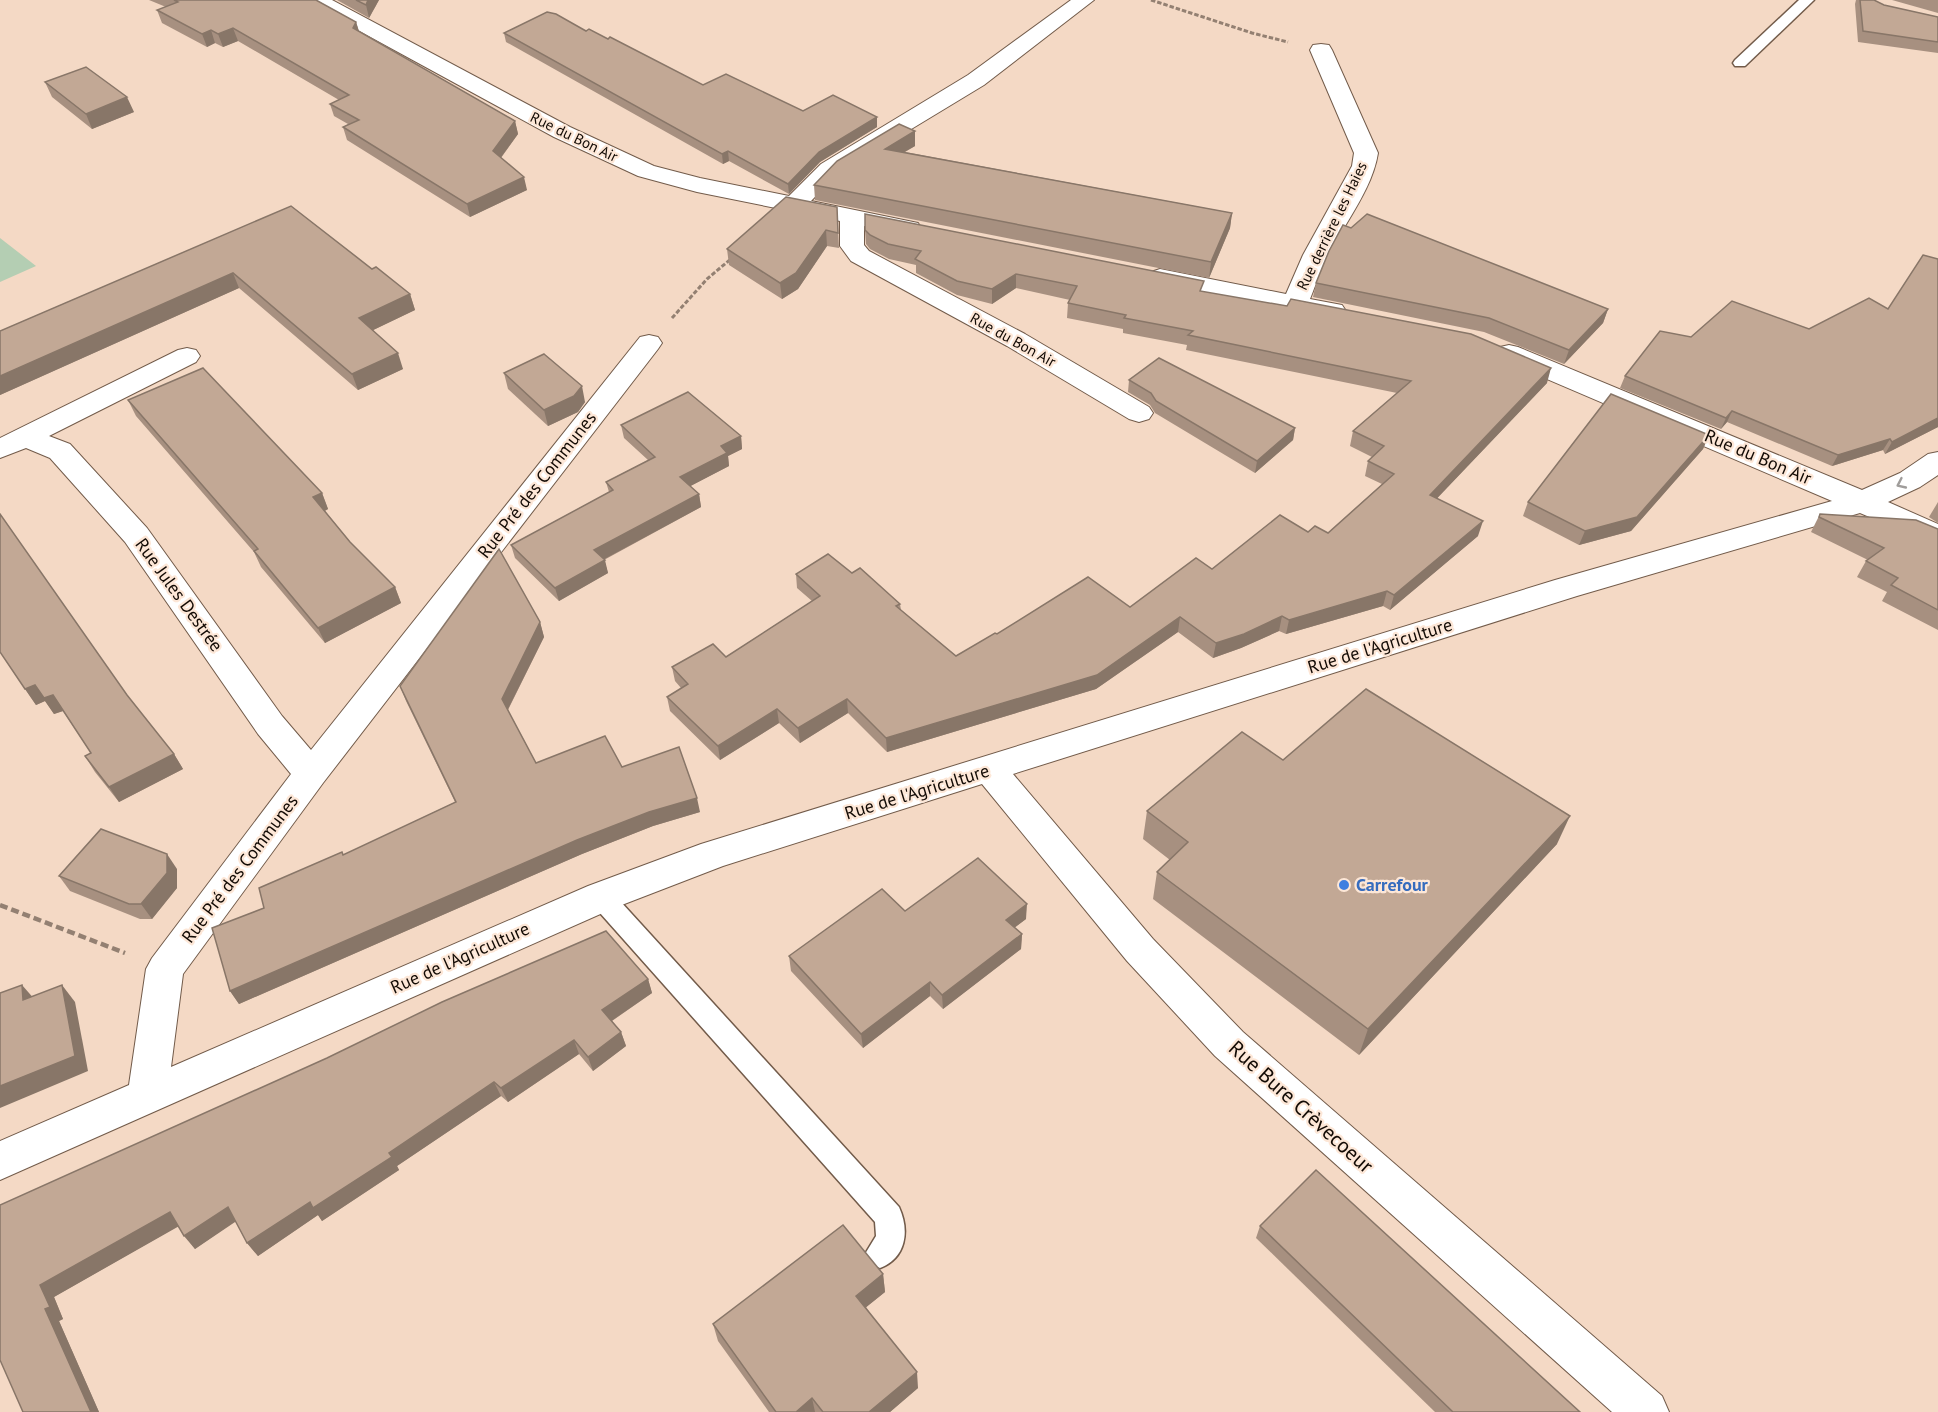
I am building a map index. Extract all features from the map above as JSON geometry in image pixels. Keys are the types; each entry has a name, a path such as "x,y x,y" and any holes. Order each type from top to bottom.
{"street":[{"name":"Rue du Bon Air","path":"317,0 462,80 612,157 646,171 697,185 934,232"},
{"path":"794,205 829,169 976,80 1084,0"},
{"name":"Rue derrière les Haies","path":"1295,303 1316,255 1364,166 1366,153 1321,50"},
{"name":"Rue du Bon Air","path":"852,217 852,246 860,256 1016,340 1139,413"},
{"path":"1132,271 1352,315"},
{"name":"Rue Pré des Communes","path":"147,1095 165,969 312,774 649,343"},
{"name":"Rue du Bon Air","path":"1484,343 1938,536"},
{"name":"Rue Jules Destrée","path":"13,443 187,356"},
{"name":"Rue Jules Destrée","path":"13,443 60,451 136,535 270,725 312,774"},
{"name":"Rue de l'Agriculture","path":"0,1161 601,897 714,854 990,770 1149,717 1509,606 1862,502 1910,480 1938,461"},
{"name":"Rue Bure Crèvecoeur","path":"990,770 1140,950 1229,1044 1646,1412"}],"lane":[{"path":"1740,63 1807,0"},
{"path":"601,897 889,1217 891,1241 880,1254"}],"path":[{"path":"1151,0 1251,33 1321,50"},
{"path":"649,343 707,279 735,256"},
{"path":"0,905 165,969"}],"green space":[{"path":"0,238 36,266 0,282"}],"building":[{"path":"174,0 316,0 356,22 353,28 515,121 493,151 524,177 467,204 343,127 359,120 330,104 349,95 233,28 218,34 211,30 202,34 157,10 178,2"},
{"path":"356,0 368,0 366,5"},
{"path":"1860,0 1874,0 1884,5 1938,17 1938,42 1863,31"},
{"path":"547,12 556,14 586,31 589,29 608,39 610,37 703,85 726,74 803,111 833,95 877,117 819,152 788,184 728,151 722,154 504,33"},
{"path":"86,67 127,97 86,114 45,82"},
{"path":"899,124 915,131 885,149 1232,213 1211,262 814,185 837,161"},
{"path":"786,197 837,207 838,233 826,230 796,273 780,283 727,249"},
{"path":"291,206 372,269 376,267 410,294 359,318 398,353 352,374 233,273 0,376 0,331"},
{"path":"865,214 1204,281 1200,291 1287,306 1291,299 1471,334 1551,368 1430,495 1483,521 1394,595 1387,591 1289,620 1282,616 1244,634 1216,643 1180,617 1097,675 886,738 847,699 798,728 777,709 718,746 667,697 688,684 672,667 713,644 726,657 820,596 796,574 828,554 852,573 860,568 900,604 896,606 956,656 995,633 997,634 1088,577 1130,607 1196,558 1212,569 1280,515 1308,532 1315,526 1328,533 1394,474 1368,461 1384,446 1353,431 1411,381 1188,335 1193,331 1124,318 1126,315 1068,303 1077,286 1016,274 992,289 957,281 915,259 921,251 888,244 870,235 865,230"},
{"path":"1367,214 1608,309 1569,350 1489,318 1316,283 1343,225 1351,228"},
{"path":"1923,255 1938,259 1938,418 1892,442 1890,439 1838,455 1732,411 1726,418 1625,376 1660,331 1691,337 1732,301 1809,329 1869,298 1888,309"},
{"path":"544,354 582,386 574,396 544,410 504,373"},
{"path":"1159,358 1295,428 1257,461 1156,401 1151,393 1129,380"},
{"path":"203,368 322,493 313,497 350,542 395,587 318,628 254,551 258,549 128,400"},
{"path":"688,392 741,436 721,446 727,453 680,477 699,494 594,550 605,560 555,588 511,545 613,490 606,482 655,457 621,425"},
{"path":"1611,394 1709,435 1637,517 1585,531 1528,502"},
{"path":"0,514 127,695 174,754 109,787 85,756 91,753 53,695 44,698 35,685 25,689 0,652"},
{"path":"1820,514 1916,520 1938,529 1938,610 1891,585 1898,578 1866,561 1884,548 1819,517"},
{"path":"499,549 540,622 502,699 536,763 605,736 622,767 679,747 697,798 649,812 577,840 230,991 212,928 264,908 259,888 342,852 343,855 456,802 400,686"},
{"name":"Carrefour","path":"1366,689 1570,816 1368,1029 1157,872 1188,842 1147,811 1242,732 1283,760"},
{"path":"101,829 167,854 167,873 141,904 129,904 59,876"},
{"path":"978,858 1027,904 1006,920 1022,934 942,995 930,982 861,1034 789,956 882,889 905,911"},
{"path":"606,931 648,979 602,1010 621,1032 588,1057 574,1040 501,1088 494,1082 389,1153 392,1157 313,1208 310,1202 247,1243 228,1207 184,1236 170,1212 40,1285 50,1307 45,1309 91,1412 23,1412 0,1360 0,1205 327,1058 442,1002"},
{"path":"22,985 23,1000 62,985 75,1056 0,1086 0,993"},
{"path":"1316,1170 1580,1412 1453,1412 1260,1226"},
{"path":"843,1225 883,1274 856,1296 917,1372 869,1412 823,1412 812,1398 796,1412 776,1412 713,1324"}],"place":[{"name":"Carrefour","path":"1344,885"}]}
